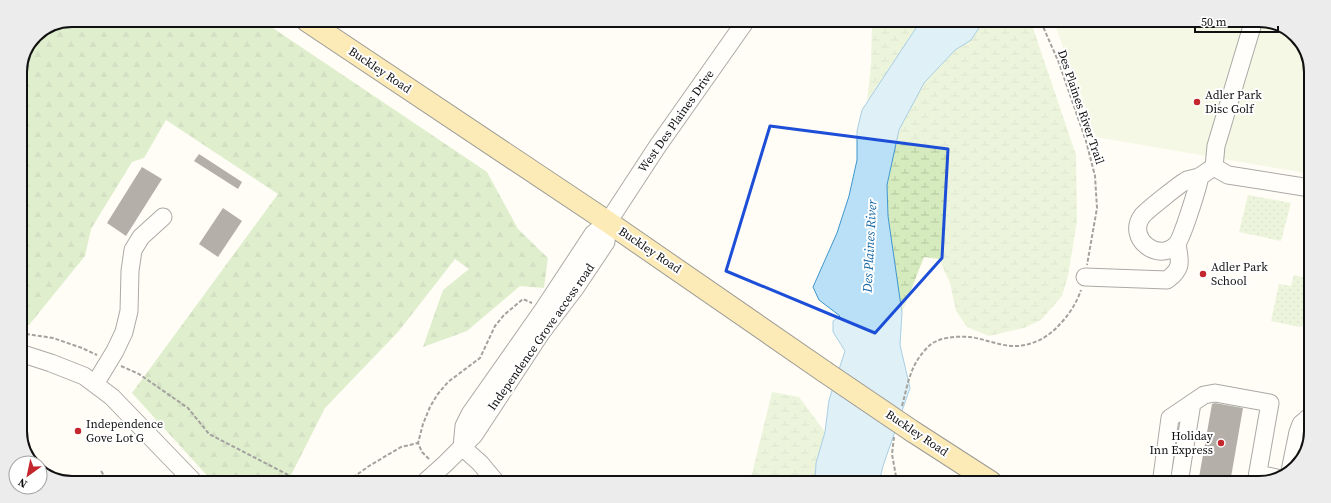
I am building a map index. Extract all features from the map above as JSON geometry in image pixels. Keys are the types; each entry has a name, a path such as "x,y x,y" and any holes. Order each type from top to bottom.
{"main road":[{"name":"Buckley Road","path":"316,27 601,228 825,372 981,476"}],"street":[{"name":"West Des Plaines Drive","path":"601,228 656,146 741,27"},
{"path":"1214,167 1216,146 1252,27"},
{"path":"1200,176 1198,189 1177,244 1170,250 1153,250 1140,239 1138,222 1143,214 1186,180 1200,176 1214,167"},
{"path":"1214,167 1228,175 1304,187"},
{"path":"95,384 124,332 128,311 130,271 133,250 141,236 163,217"},
{"name":"Independence Grove access road","path":"462,447 464,426 470,414 543,310 606,242 601,228"},
{"path":"1085,277 1167,280 1176,273 1180,263 1177,244"},
{"name":"Independence Grove access road","path":"431,476 474,435 542,333 573,278"},
{"path":"27,355 84,376 112,396 188,476"},
{"path":"1162,476 1170,418 1204,395 1215,394 1270,403 1258,476"},
{"path":"1180,476 1192,403"},
{"path":"1292,462 1298,432 1301,424 1304,421"},
{"path":"462,447 480,463 491,476"}],"path":[{"name":"Des Plaines River Trail","path":"909,379 913,366 927,347 939,340 970,337 998,344 1018,346 1044,338 1056,329 1066,318 1079,296 1085,277 1097,208 1095,176 1086,141 1059,63 1043,27"},
{"path":"355,476 401,447 418,443 428,412 437,395 448,382 480,358 495,326 504,315 522,299 529,301 543,310"},
{"path":"27,335 53,338 82,348 140,374 188,408 209,434 290,476"},
{"path":"892,454 896,476"},
{"path":"101,471 104,476"}],"highlighted area":[{"path":"770,126 948,149 942,258 875,333 726,271"}],"green space":[{"path":"271,27 487,172 518,229 548,258 544,288 520,286 467,331 423,347 443,290 469,269 455,259 398,332 325,408 291,476 207,476 132,393 278,194 166,120 144,158 132,162 91,229 85,256 29,325 27,325 28,63 30,55 40,40 55,30 63,28"},
{"path":"872,27 917,27 867,102 871,65"},
{"path":"980,27 1033,27 1076,155 1077,221 1068,276 1062,296 1041,320 1024,328 989,336 967,327 956,311 950,283 939,259 924,257 902,313 888,216 887,185 899,130 924,83 955,50 971,40"},
{"name":"Adler Park Disc Golf","path":"1056,27 1265,27 1274,29 1291,40 1301,55 1304,69 1304,173 1096,137"},
{"path":"1248,195 1291,203 1281,241 1239,232"},
{"path":"1294,275 1304,278 1304,324 1300,327 1271,321 1279,284 1291,286"},
{"path":"772,392 799,397 825,432 816,463 815,476 751,476"}],"water":[{"name":"Des Plaines River","path":"917,27 980,27 971,40 955,50 924,83 899,130 887,185 888,216 902,313 900,345 910,388 880,476 815,476 816,463 825,432 829,400 845,351 833,332 833,321 840,316 819,300 813,287 837,233 849,196 857,160 857,131 862,110"}],"building":[{"path":"199,154 242,182 238,189 194,161"},
{"path":"142,167 162,179 126,236 107,223"},
{"path":"223,208 242,221 218,257 199,244"},
{"name":"Holiday Inn Express","path":"1215,403 1243,408 1231,476 1199,476 1212,404"}],"place":[{"name":"Adler Park Disc Golf","path":"1197,102"},
{"name":"Adler Park School","path":"1203,274"},
{"name":"Independence Gove Lot G","path":"78,431"},
{"name":"Holiday Inn Express","path":"1221,443"}]}
